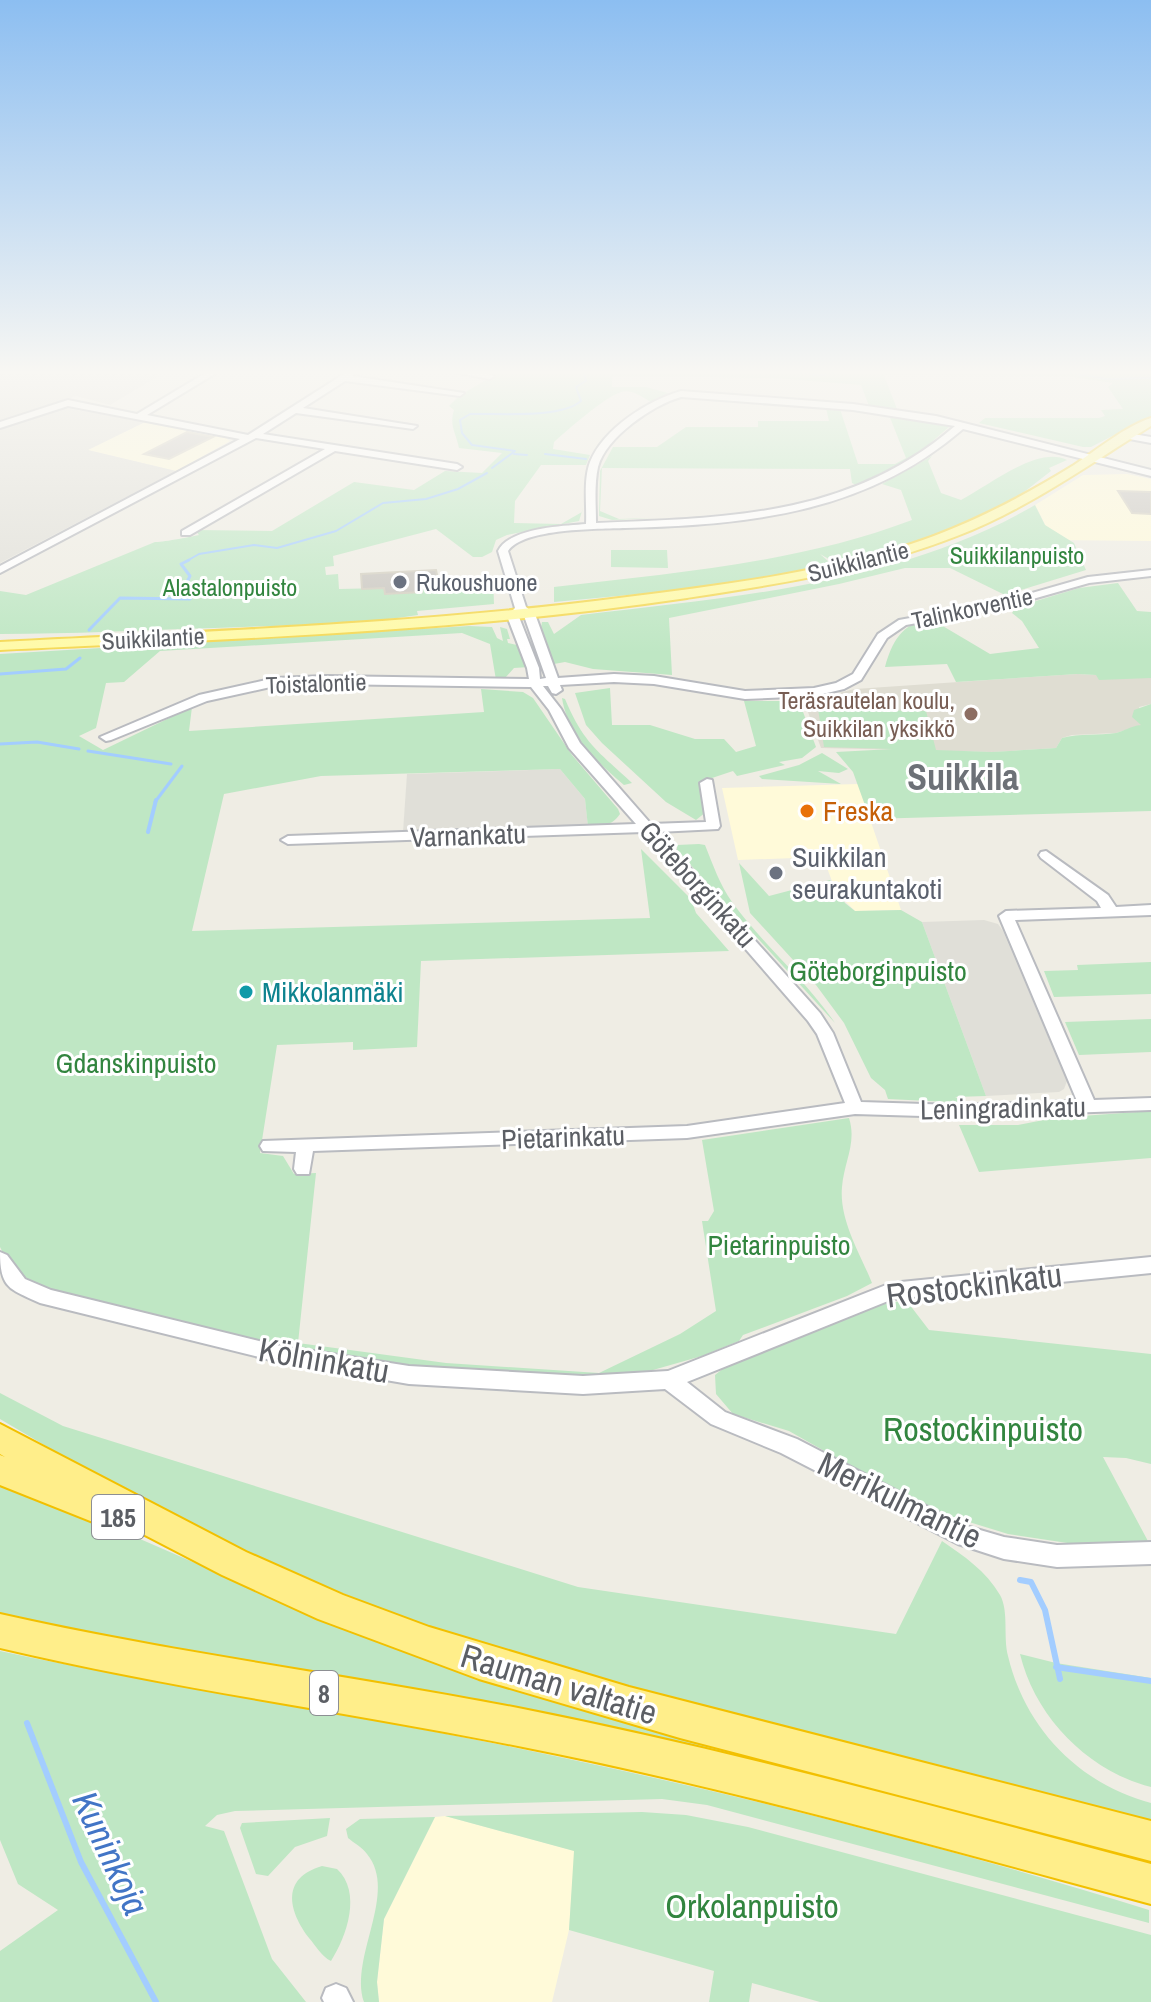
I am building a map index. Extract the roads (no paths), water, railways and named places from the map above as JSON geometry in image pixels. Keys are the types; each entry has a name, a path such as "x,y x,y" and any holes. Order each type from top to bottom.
{"highway":[{"name":"Rauman valtatie","path":"0,1438 111,1501 235,1564 380,1627 558,1686 1151,1841"},
{"name":"185","path":"0,1470 235,1564"},
{"name":"Rauman valtatie","path":"0,1631 116,1656 586,1741 775,1785 1151,1884"}],"main road":[{"name":"Suikkilantie","path":"0,646 385,625 662,597 786,579 895,553 983,522 1078,465"},
{"name":"Suikkilantie","path":"0,640 224,629 307,630"}],"street":[{"path":"0,570 197,465"},
{"path":"186,533 303,465"},
{"path":"447,465 457,467"},
{"path":"591,525 595,465"},
{"path":"521,613 505,559 506,545 522,537 591,525 713,521 836,496 909,465"},
{"path":"1123,465 1151,473"},
{"name":"Talinkorventie","path":"535,683 634,679 745,695 814,692 840,686 857,677 882,636 903,622 1005,604 1088,580 1151,573"},
{"name":"Göteborginkatu","path":"521,613 553,682 557,695 555,709"},
{"name":"Göteborginkatu","path":"521,613 535,683 555,709 583,756 814,1017 825,1033 855,1108"},
{"name":"Toistalontie","path":"106,737 203,698 275,682 535,683"},
{"name":"Varnankatu","path":"288,840 713,826 707,783"},
{"path":"1046,855 1103,898 1111,912"},
{"path":"1088,1106 1006,916 1151,910"},
{"name":"Leningradinkatu","path":"855,1108 956,1111 1151,1104"},
{"name":"Pietarinkatu","path":"269,1146 687,1132 855,1108"},
{"path":"303,1169 305,1145"},
{"name":"Kölninkatu","path":"0,1260 18,1284 47,1297 275,1353 409,1375 583,1385 669,1380"},
{"name":"Rostockinkatu","path":"669,1380 891,1291 1151,1265"},
{"name":"Merikulmantie","path":"669,1380 718,1418 789,1446 958,1534 1004,1548 1057,1556 1151,1553"}],"waterway":[{"name":"Kuninkoja","path":"492,468 495,465"},
{"name":"Kuninkoja","path":"185,562 199,554 254,545 277,548 336,531 383,503 426,499 458,489 487,473"},
{"name":"Kuninkoja","path":"185,562 189,560"},
{"name":"Kuninkoja","path":"89,630 120,598 190,599 193,593 186,584 190,576 181,564 185,562"},
{"name":"Kuninkoja","path":"0,674 66,669 80,658"},
{"path":"0,744 37,742 79,749"},
{"path":"88,751 171,764"},
{"path":"156,801 182,766"},
{"path":"148,832 156,801"},
{"path":"1020,1580 1031,1582 1045,1610 1057,1667"},
{"path":"1057,1667 1151,1681"},
{"path":"1057,1667 1060,1679"},
{"name":"Kuninkoja","path":"27,1723 81,1862 156,2002"}],"place":[{"name":"Rukoushuone","path":"400,582"},
{"name":"Teräsrautelan koulu, Suikkilan yksikkö","path":"971,714"},
{"name":"Freska","path":"807,811"},
{"name":"Suikkilan seurakuntakoti","path":"776,873"},
{"name":"Mikkolanmäki","path":"246,992"}],"district":[{"name":"Suikkila","path":"963,777"}],"park label":[{"name":"Suikkilanpuisto","path":"1017,555"},
{"name":"Alastalonpuisto","path":"230,587"},
{"name":"Göteborginpuisto","path":"878,971"},
{"name":"Gdanskinpuisto","path":"136,1063"},
{"name":"Pietarinpuisto","path":"779,1245"},
{"name":"Rostockinpuisto","path":"983,1429"},
{"name":"Orkolanpuisto","path":"752,1906"}]}
